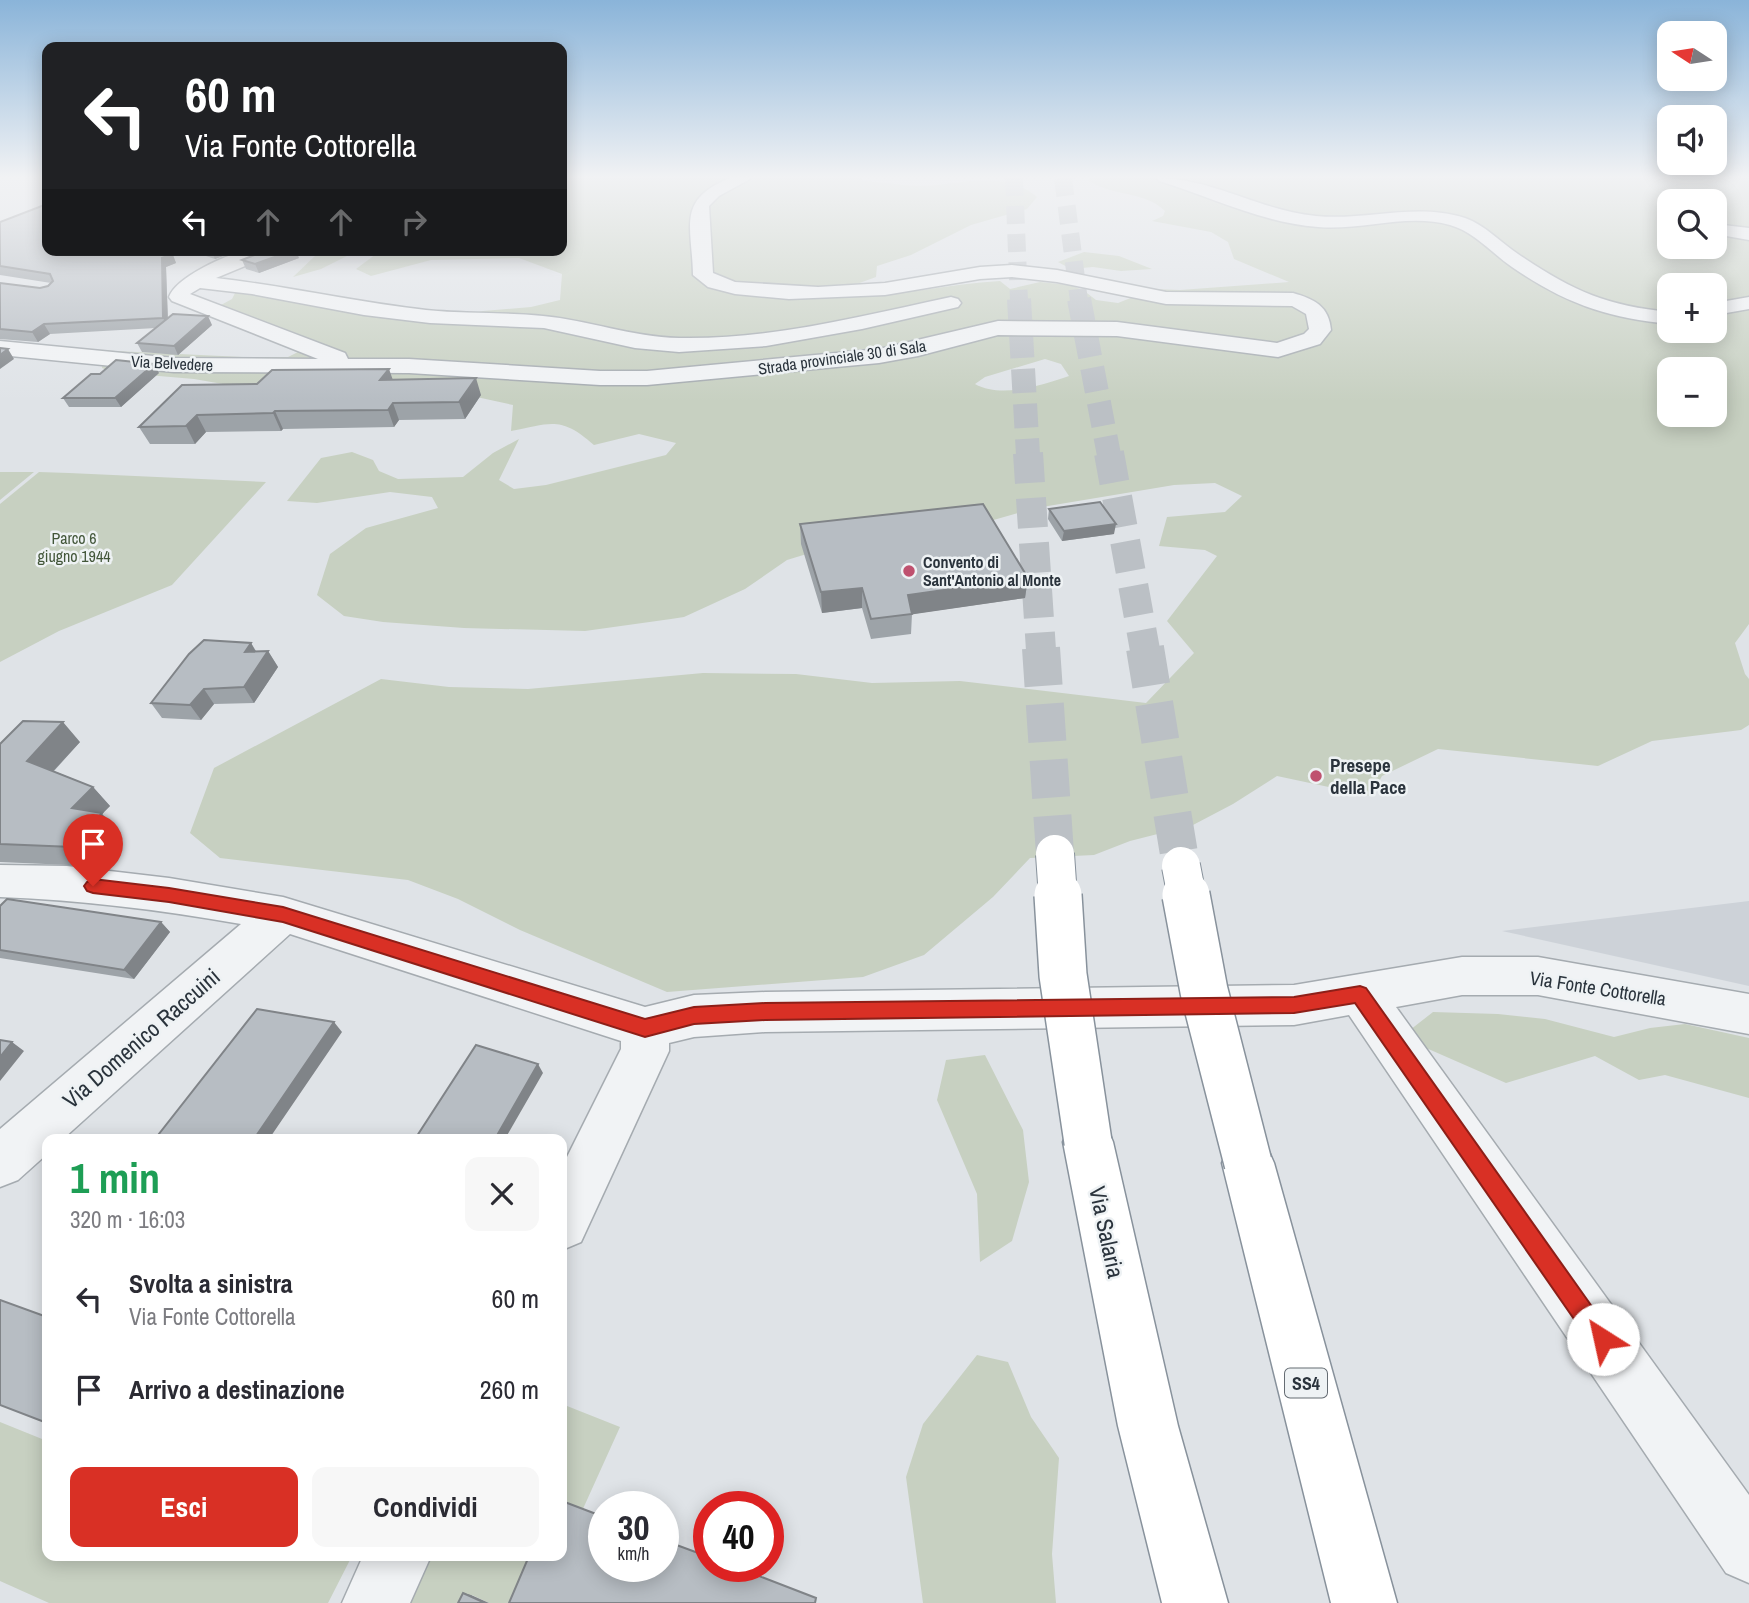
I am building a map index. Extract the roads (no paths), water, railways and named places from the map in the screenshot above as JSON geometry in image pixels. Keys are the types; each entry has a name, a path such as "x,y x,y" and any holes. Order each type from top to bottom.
{"highway":[{"name":"Via Salaria","path":"1055,854 1063,975 1088,1142 1148,1426 1195,1603"},
{"name":"SS4","path":"1181,866 1204,991 1364,1603"}],"street":[{"name":"Strada provinciale 30 di Sala","path":"345,366 455,367 600,378 647,378 879,356 918,349 998,328 1117,329 1278,350 1312,338 1320,330 1320,317 1313,308 1293,300 1176,299 1134,294 1047,275 998,272 886,289 845,292 741,290 716,284 703,275 702,253"},
{"path":"1504,253 1549,284 1582,302 1623,314 1657,317"},
{"path":"251,256 218,268 194,281 181,291 179,296 337,358 345,366"},
{"path":"194,281 252,288 364,309 430,317 544,323 635,341 680,345 766,339 862,323 1047,275"},
{"path":"1727,307 1749,303"},
{"name":"Via Belvedere","path":"0,348 174,365 345,366"},
{"path":"0,881 67,883 283,914 645,1028 645,1051 567,1213"},
{"name":"Via Domenico Raccuini","path":"0,1162 283,914"},
{"name":"Via Fonte Cottorella","path":"645,1028 694,1016 765,1012 1294,1005 1462,975 1538,976 1749,1014"},
{"path":"1360,994 1749,1550"},
{"path":"375,1603 396,1561"}],"tunnel":[{"path":"1017,253 1019,301"},
{"path":"1073,253 1079,301"},
{"path":"1019,299 1028,455"},
{"path":"1079,299 1109,455"},
{"path":"1028,453 1041,650"},
{"path":"1109,453 1145,650"},
{"path":"1041,648 1055,854"},
{"path":"1145,648 1181,866"}],"place":[{"name":"Convento di Sant'Antonio al Monte","path":"909,571"},
{"name":"Presepe della Pace","path":"1316,776"}],"park label":[{"name":"Parco 6 giugno 1944","path":"74,547"}]}
